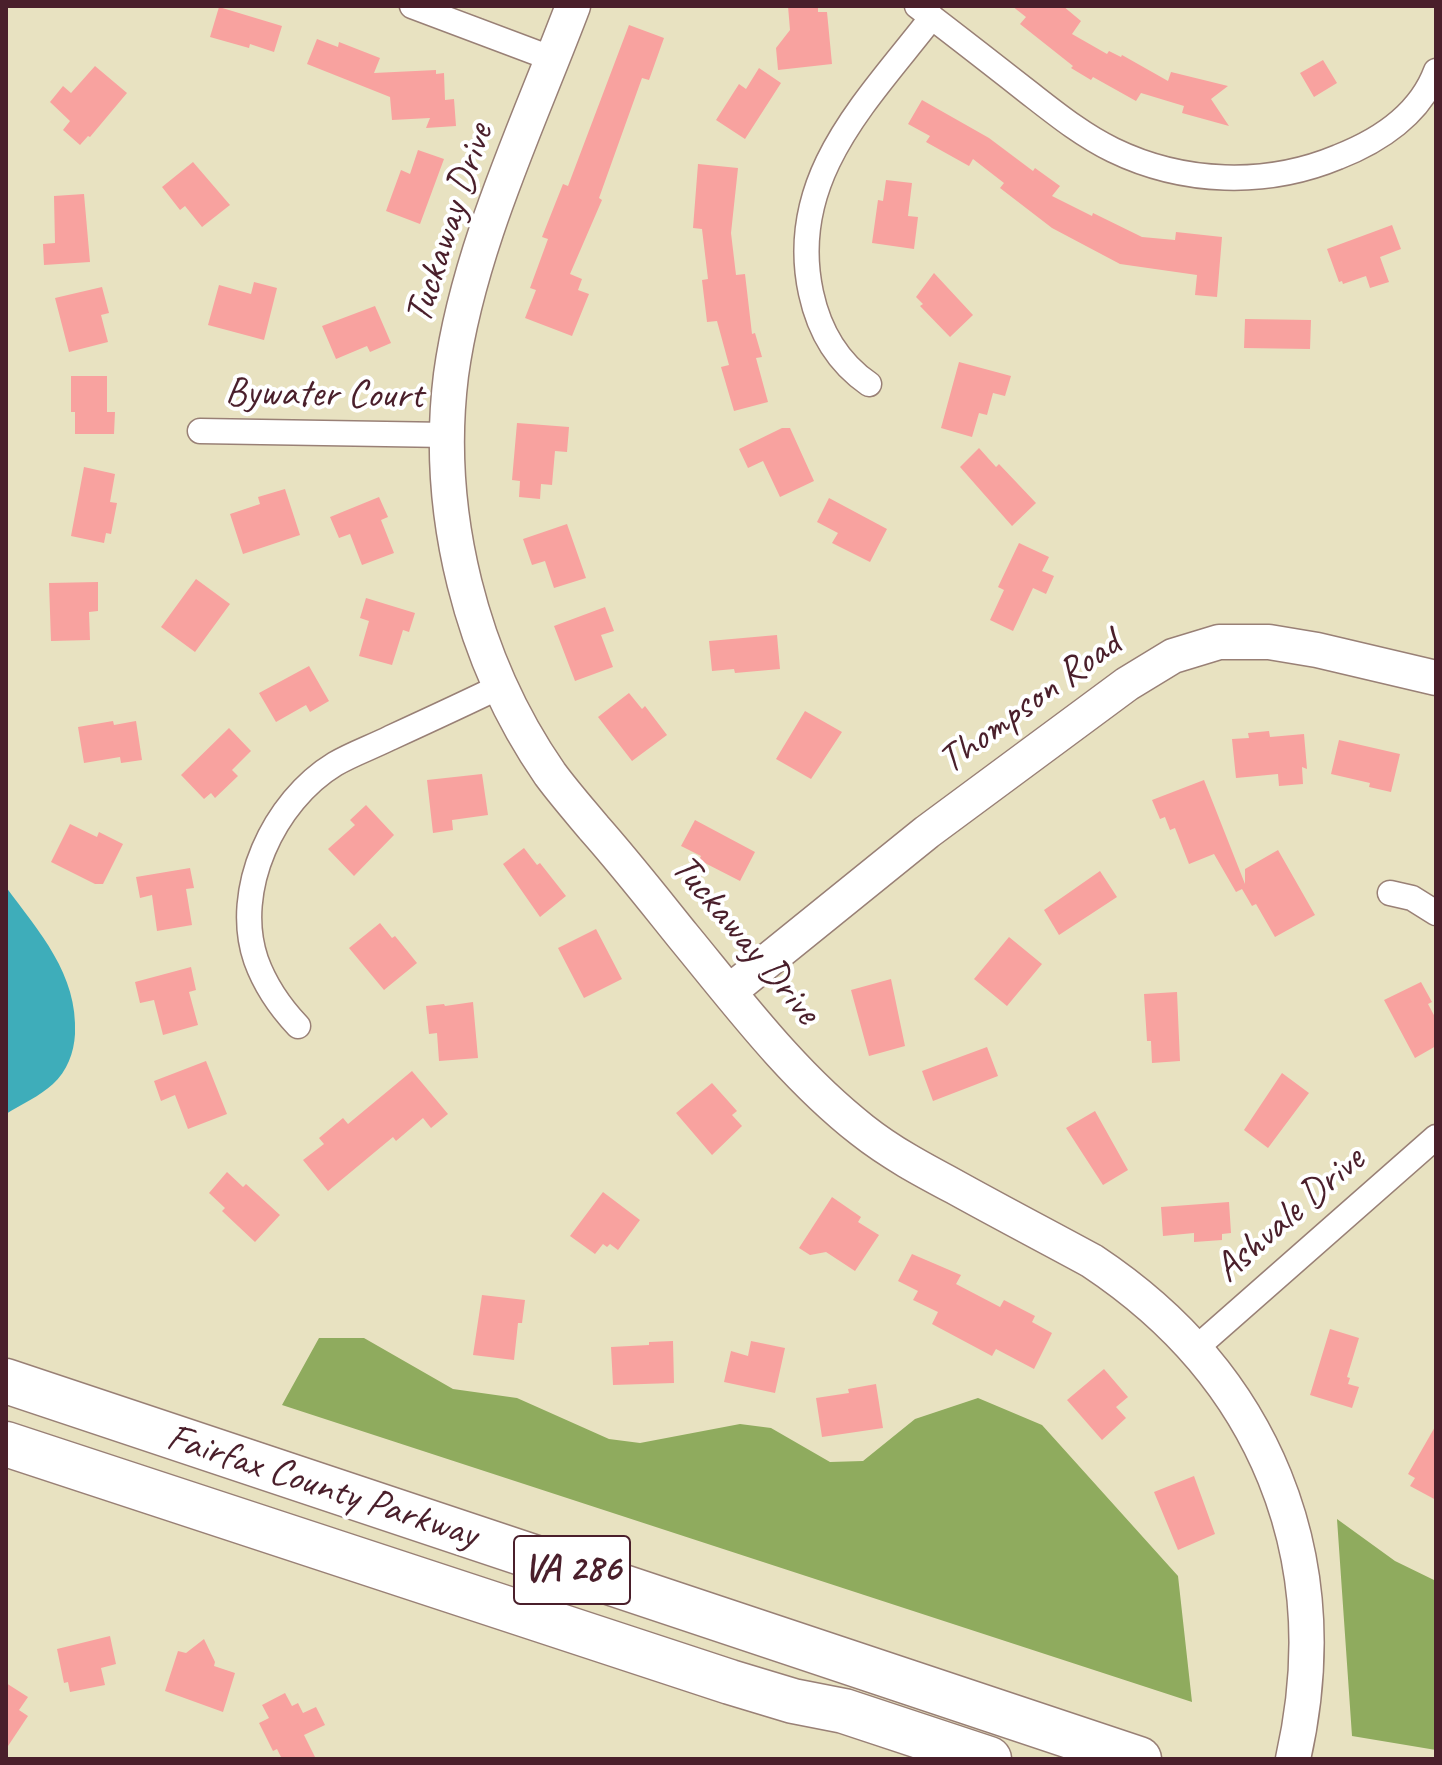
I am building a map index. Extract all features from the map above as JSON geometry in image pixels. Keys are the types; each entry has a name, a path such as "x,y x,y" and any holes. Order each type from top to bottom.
{"highway":[{"name":"Fairfax County Parkway","path":"6,1381 1139,1759"},
{"name":"Fairfax County Parkway","path":"6,1444 730,1682 793,1701 844,1711 989,1759"}],"street":[{"path":"412,6 553,59"},
{"name":"Tuckaway Drive","path":"573,6 481,247 463,306 451,376 447,435 453,525 483,644 501,686 542,760 564,792 794,1068 864,1132 905,1160 1092,1261 1151,1305 1195,1349 1238,1405 1276,1481 1294,1534 1304,1588 1308,1643 1306,1690 1293,1759"},
{"path":"869,384 840,359 826,337 815,309 806,271 806,233 811,202 827,159 924,12 1074,128 1112,150 1148,165 1210,177 1260,178 1292,173 1353,151 1403,119 1420,100 1436,71"},
{"name":"Bywater Court","path":"200,431 447,435"},
{"name":"Thompson Road","path":"729,992 927,832 1115,692 1173,656 1219,642 1269,642 1436,678"},
{"path":"298,1026 268,987 255,958 250,926 252,894 261,856 273,830 300,793 335,764 501,686"},
{"path":"1390,893 1412,898 1436,913"},
{"name":"Ashvale Drive","path":"1195,1349 1436,1137"}],"green space":[{"path":"319,1338 364,1338 453,1389 517,1398 609,1439 640,1443 740,1424 771,1428 830,1462 863,1461 915,1419 978,1398 1042,1425 1178,1576 1192,1702 282,1405"},
{"path":"1337,1519 1395,1561 1436,1581 1436,1750 1352,1736"}],"water":[{"path":"6,887 43,937 63,973 74,1012 75,1034 69,1061 58,1079 6,1114"}],"building":[{"path":"788,6 818,6 818,12 827,12 832,64 778,70 776,48 790,30"},
{"path":"1012,6 1063,6 1081,21 1072,34 1107,54 1109,51 1122,55 1168,81 1171,72 1228,86 1211,99 1229,126 1182,113 1184,106 1141,93 1136,101 1093,77 1091,80 1071,68 1073,66 1020,24 1026,17"},
{"path":"219,7 282,26 274,52 210,37"},
{"path":"629,25 664,38 649,80 642,78 599,198 602,200 570,274 582,279 578,290 589,294 572,336 525,318 536,290 530,288 548,239 542,237 563,184 568,186"},
{"path":"317,39 338,47 339,42 380,58 374,73 436,70 436,74 444,73 445,100 454,99 456,126 426,128 430,118 392,120 390,97 307,64"},
{"path":"1323,60 1337,83 1314,97 1300,73"},
{"path":"95,66 127,93 80,145 63,130 70,121 50,102 63,86 71,93"},
{"path":"759,68 781,83 745,139 716,120 739,84 746,89"},
{"path":"922,100 989,138 1033,171 1035,168 1060,186 1052,196 1092,216 1093,213 1142,237 1175,240 1176,232 1222,237 1217,297 1195,295 1197,275 1120,264 1052,228 1000,188 1004,183 973,159 969,166 926,142 930,136 908,124"},
{"path":"418,150 444,159 420,224 386,211 401,170 410,174"},
{"path":"193,162 230,205 202,227 185,206 180,210 162,187"},
{"path":"698,164 738,168 731,233 736,275 745,274 752,334 755,333 762,357 756,358 768,402 734,411 721,367 729,365 717,321 707,322 702,280 708,279 702,229 693,228"},
{"path":"886,180 912,183 908,216 918,217 914,249 872,243 878,200 883,201"},
{"path":"84,194 90,262 44,265 43,244 55,243 54,196"},
{"path":"1392,225 1401,249 1380,257 1389,282 1370,288 1366,276 1343,284 1339,282 1327,249"},
{"path":"934,273 973,315 950,337 920,306 923,304 916,297"},
{"path":"254,282 277,288 264,340 208,325 219,285 251,294"},
{"path":"102,287 109,313 101,315 108,342 69,352 55,298"},
{"path":"375,306 391,343 370,352 367,346 336,359 322,326"},
{"path":"1245,319 1311,320 1310,349 1244,348"},
{"path":"959,362 1011,376 1005,396 993,393 987,415 979,413 972,437 941,428"},
{"path":"71,376 107,376 107,412 115,412 114,434 75,434 75,412 71,412"},
{"path":"517,423 569,427 567,452 555,451 552,485 541,484 540,499 519,497 520,481 512,480"},
{"path":"782,428 790,428 814,481 780,497 763,461 748,468 739,449"},
{"path":"979,448 1036,503 1012,526 960,467"},
{"path":"84,467 115,474 110,502 117,503 111,534 106,533 104,543 71,536"},
{"path":"285,489 300,535 243,554 230,514 260,504 258,497"},
{"path":"379,497 388,517 381,520 394,553 362,565 350,534 339,538 330,517"},
{"path":"829,498 887,529 870,562 832,543 838,533 817,522"},
{"path":"567,524 586,578 554,588 545,561 532,565 523,539"},
{"path":"1019,543 1049,557 1042,571 1054,576 1046,594 1033,588 1013,631 990,620 1004,590 998,587"},
{"path":"196,579 230,604 195,652 161,627"},
{"path":"98,582 98,611 89,612 90,640 51,641 49,583"},
{"path":"366,598 415,613 409,632 403,630 392,665 359,656 369,621 360,618"},
{"path":"605,607 614,631 601,635 613,667 575,681 554,626"},
{"path":"777,635 780,669 735,673 734,669 712,671 709,641"},
{"path":"309,666 329,701 310,712 306,705 276,722 259,693"},
{"path":"629,693 642,709 645,706 667,735 632,761 598,717"},
{"path":"805,711 842,732 811,779 776,759"},
{"path":"113,721 114,725 136,721 142,760 121,763 120,757 84,763 78,727"},
{"path":"229,728 251,751 232,770 238,776 215,798 211,793 204,799 181,775"},
{"path":"1269,731 1270,737 1304,734 1307,769 1302,767 1303,784 1279,786 1278,774 1236,778 1232,739 1249,738 1248,733"},
{"path":"1339,740 1400,754 1391,792 1369,787 1370,783 1331,774"},
{"path":"482,774 488,815 452,820 453,830 433,833 427,780"},
{"path":"1204,780 1245,884 1245,869 1278,850 1315,915 1275,937 1256,904 1252,906 1242,889 1236,892 1214,854 1189,864 1175,828 1170,830 1165,817 1160,819 1152,800"},
{"path":"366,805 394,835 354,876 328,849 355,825 350,820"},
{"path":"695,820 755,852 740,881 699,860 701,856 681,846"},
{"path":"70,824 97,837 99,832 123,844 103,884 95,884 51,862"},
{"path":"524,848 566,896 540,917 503,864"},
{"path":"190,868 194,888 186,889 192,925 157,931 152,895 140,898 136,877"},
{"path":"1100,871 1117,897 1059,935 1044,910"},
{"path":"380,923 417,963 384,990 349,948"},
{"path":"596,929 622,979 584,998 558,948"},
{"path":"1009,937 1042,964 1007,1006 974,979"},
{"path":"191,967 196,990 189,992 198,1025 163,1035 154,1000 140,1003 135,982"},
{"path":"891,979 905,1046 869,1056 851,990"},
{"path":"1421,982 1432,1002 1428,1004 1436,1019 1436,1046 1415,1058 1384,1000"},
{"path":"1177,992 1180,1061 1152,1063 1151,1041 1147,1041 1144,994"},
{"path":"473,1002 478,1058 439,1061 437,1033 429,1034 426,1006"},
{"path":"987,1047 998,1076 933,1101 922,1071"},
{"path":"206,1061 227,1114 188,1129 175,1095 161,1101 154,1081"},
{"path":"412,1071 448,1114 431,1128 423,1118 396,1141 393,1137 328,1191 303,1160 324,1144 319,1138 343,1118 348,1124"},
{"path":"1282,1073 1309,1093 1268,1148 1244,1130"},
{"path":"712,1083 737,1111 732,1115 742,1126 712,1155 676,1113"},
{"path":"1095,1111 1128,1170 1103,1185 1066,1128"},
{"path":"227,1172 243,1187 246,1184 280,1215 255,1242 222,1211 225,1208 209,1193"},
{"path":"603,1192 640,1220 618,1250 610,1244 607,1247 603,1244 595,1254 570,1236"},
{"path":"832,1197 861,1217 858,1222 879,1235 855,1271 826,1252 810,1255 799,1248"},
{"path":"1229,1202 1231,1233 1222,1234 1222,1240 1194,1242 1194,1233 1163,1236 1161,1207"},
{"path":"912,1254 961,1275 956,1284 1000,1307 1004,1300 1035,1316 1032,1322 1052,1333 1034,1369 996,1349 992,1356 932,1324 938,1312 913,1300 918,1291 898,1281"},
{"path":"482,1295 525,1300 522,1323 518,1323 514,1360 473,1355"},
{"path":"1330,1329 1359,1338 1347,1377 1350,1378 1348,1384 1359,1387 1352,1408 1310,1395"},
{"path":"673,1341 674,1383 613,1385 611,1347"},
{"path":"751,1341 785,1348 775,1393 724,1382 731,1351 748,1356"},
{"path":"1104,1369 1128,1397 1116,1407 1126,1418 1102,1440 1067,1400"},
{"path":"876,1384 883,1428 822,1437 816,1398 849,1393 848,1389"},
{"path":"1436,1425 1436,1500 1410,1486 1415,1478 1408,1474"},
{"path":"1194,1476 1215,1534 1178,1550 1154,1492"},
{"path":"110,1636 116,1664 101,1668 105,1685 70,1692 68,1682 64,1683 57,1649"},
{"path":"204,1639 214,1666 235,1673 223,1712 165,1691 178,1651 186,1653"},
{"path":"6,1683 28,1697 19,1710 28,1716 6,1749"},
{"path":"285,1693 292,1706 298,1703 303,1713 316,1707 325,1725 304,1735 316,1759 282,1759 277,1749 273,1751 259,1723 269,1718 262,1705"}]}
